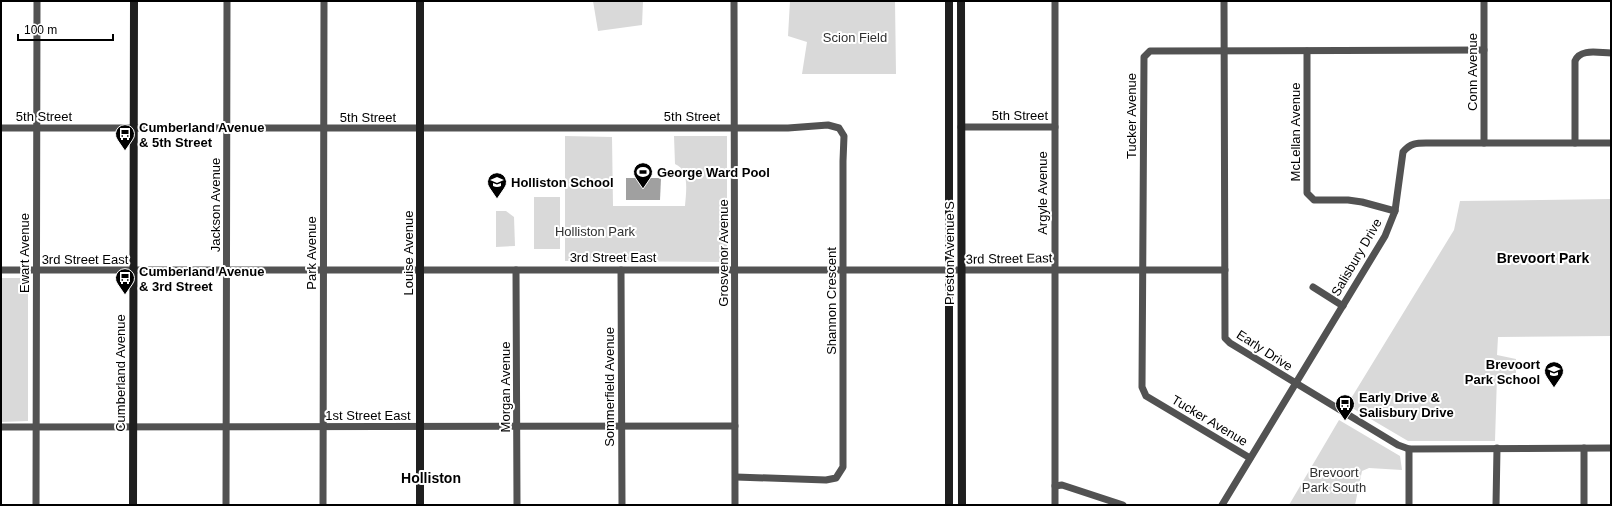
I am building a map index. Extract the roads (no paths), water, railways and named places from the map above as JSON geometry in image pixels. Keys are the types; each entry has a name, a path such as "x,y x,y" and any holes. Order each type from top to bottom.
{"main road":[{"name":"Cumberland Avenue","path":"132,505 134,1"},
{"name":"Louise Avenue","path":"420,1 420,505"},
{"name":"Preston Avenue S","path":"949,1 949,505"},
{"name":"Preston Avenue S","path":"961,1 962,505"}],"street":[{"name":"Ewart Avenue","path":"36,505 37,1"},
{"name":"Jackson Avenue","path":"226,505 227,1"},
{"name":"Park Avenue","path":"323,505 324,1"},
{"name":"Grosvenor Avenue","path":"734,1 735,505"},
{"name":"Argyle Avenue","path":"1055,1 1055,505"},
{"name":"Early Drive","path":"1224,1 1226,338 1230,343 1295,384 1398,445 1409,449 1611,448"},
{"name":"Conn Avenue","path":"1484,1 1484,143"},
{"name":"Tucker Avenue","path":"1250,458 1146,396 1142,387 1144,57 1150,51 1484,50"},
{"name":"McLellan Avenue","path":"1307,51 1307,193 1314,200 1348,200 1395,210"},
{"path":"1574,143 1574,61 1576,56 1581,53 1611,53"},
{"name":"Shannon Crescent","path":"735,128 788,128 828,125 838,128 844,136 842,269 843,467 836,478 826,480 736,477"},
{"name":"5th Street","path":"961,127 1055,127"},
{"name":"5th Street","path":"1,128 735,128"},
{"name":"Salisbury Drive","path":"1222,505 1385,236 1395,210 1403,152 1408,146 1415,143 1611,143"},
{"name":"3rd Street East","path":"1,270 1225,270"},
{"name":"Morgan Avenue","path":"516,270 517,505"},
{"name":"Sommerfield Avenue","path":"621,270 622,505"},
{"path":"1313,287 1343,306"},
{"name":"1st Street East","path":"1,427 226,428 735,426"},
{"path":"1496,505 1497,448"},
{"path":"1584,448 1584,505"},
{"path":"1409,449 1409,505"},
{"path":"1055,486 1062,486 1123,505"}],"place":[{"name":"Cumberland Avenue & 5th Street","path":"125,151"},
{"name":"George Ward Pool","path":"643,189"},
{"name":"Holliston School","path":"497,199"},
{"name":"Cumberland Avenue & 3rd Street","path":"125,295"},
{"name":"Brevoort Park School","path":"1554,388"},
{"name":"Early Drive & Salisbury Drive","path":"1345,421"}],"district":[{"name":"Brevoort Park","path":"1543,258"},
{"name":"Holliston","path":"431,478"}],"park label":[{"name":"Scion Field","path":"855,37"},
{"name":"Holliston Park","path":"595,231"},
{"name":"Brevoort Park South","path":"1334,480"}]}
